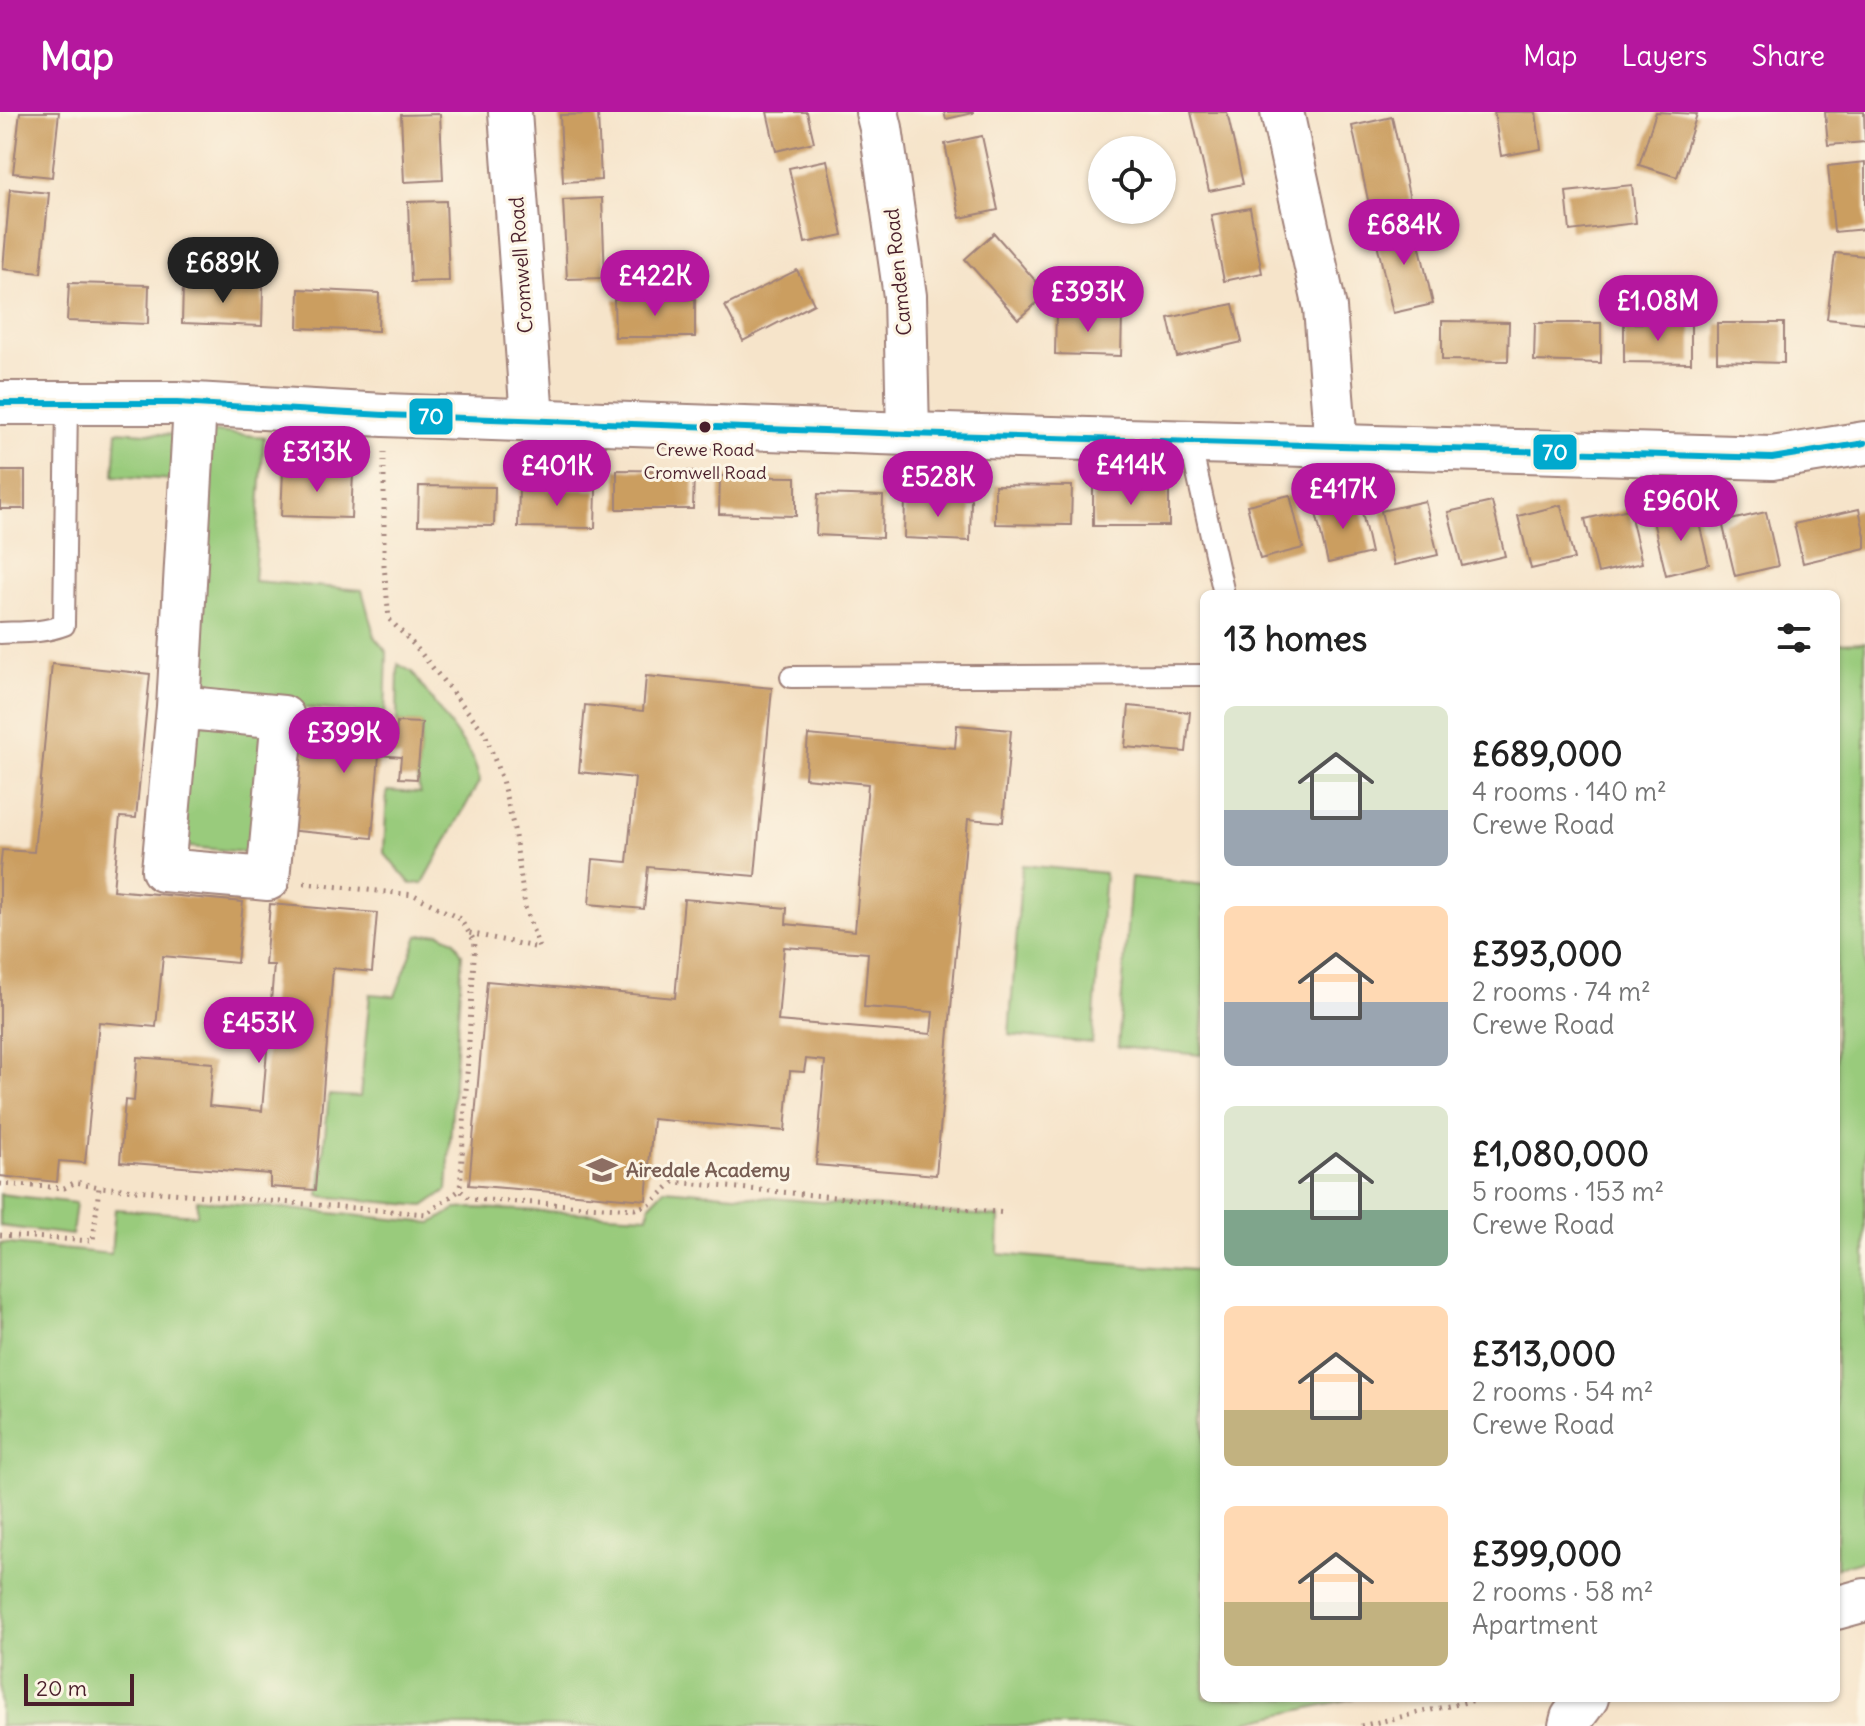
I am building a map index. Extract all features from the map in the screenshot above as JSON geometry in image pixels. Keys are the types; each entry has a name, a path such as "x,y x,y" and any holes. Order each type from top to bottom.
{"street":[{"name":"Cromwell Road","path":"510,112 532,419"},
{"name":"Camden Road","path":"877,112 905,296 908,434"},
{"path":"1282,112 1325,308 1336,445"},
{"path":"0,403 195,405 908,434 1772,458 1865,443"},
{"path":"178,707 283,717 268,879 163,870 178,707 195,405"},
{"path":"1840,1607 1865,1600"},
{"path":"1570,1726 1584,1702"}],"lane":[{"path":"0,633 35,632 64,625 67,403"},
{"path":"1190,442 1223,590"},
{"path":"791,677 1200,675"}],"path":[{"path":"384,415 384,565 389,619 416,647 485,733 502,780 514,829 525,907 539,948 469,933"},
{"path":"268,879 414,895 460,919 475,942 460,1190"},
{"path":"0,1184 64,1188 76,1182 99,1187 426,1214 460,1190"},
{"path":"460,1190 470,1199 635,1209 650,1204 674,1182 1006,1213"},
{"path":"0,1235 93,1241 99,1187"},
{"path":"1361,1726 1466,1702"}],"green space":[{"path":"117,431 176,435 174,480 114,476"},
{"path":"209,431 264,437 254,581 362,590 375,638 387,652 385,714 216,701 194,674"},
{"path":"1865,642 1865,1560 1840,1567 1840,643"},
{"path":"398,664 412,672 472,756 480,780 423,883 411,884 384,853 387,791 420,793 417,779 422,724 397,722"},
{"path":"191,722 266,729 254,853 180,846"},
{"path":"1022,865 1105,873 1092,1043 1009,1035"},
{"path":"1131,877 1200,885 1200,1055 1118,1047"},
{"path":"439,933 454,940 462,954 447,1190 424,1206 319,1196 329,1095 360,1097 370,994 395,996 418,936"},
{"path":"664,1189 999,1217 998,1254 1200,1271 1200,1702 1336,1702 1229,1726 0,1726 0,1243 111,1254 115,1209 197,1215 197,1200 432,1223 456,1209 648,1216 650,1204"},
{"path":"0,1194 76,1203 72,1235 0,1226"}],"building":[{"path":"20,112 59,112 52,177 13,173"},
{"path":"767,112 807,112 814,142 776,151"},
{"path":"944,112 973,112 973,113 946,119"},
{"path":"1191,112 1227,112 1243,184 1209,191"},
{"path":"1494,112 1536,112 1541,149 1501,156"},
{"path":"1656,112 1697,114 1677,177 1639,165"},
{"path":"1825,112 1864,112 1865,142 1828,145"},
{"path":"440,114 443,180 404,182 401,115"},
{"path":"598,114 601,180 563,182 560,115"},
{"path":"1392,117 1410,200 1370,209 1352,126"},
{"path":"982,136 998,210 960,218 945,144"},
{"path":"827,160 843,235 805,243 789,168"},
{"path":"1865,162 1865,229 1834,232 1828,166"},
{"path":"1632,185 1636,223 1570,231 1566,192"},
{"path":"10,189 49,193 41,273 3,269"},
{"path":"602,198 605,278 567,279 563,200"},
{"path":"446,201 449,281 411,282 408,202"},
{"path":"1250,208 1262,273 1224,281 1211,215"},
{"path":"1414,221 1433,304 1393,313 1374,230"},
{"path":"994,233 1047,294 1018,319 965,259"},
{"path":"1835,253 1865,256 1865,323 1827,319"},
{"path":"797,270 814,304 743,341 725,306"},
{"path":"69,283 149,285 148,324 67,321"},
{"path":"183,285 263,287 262,326 182,323"},
{"path":"299,289 379,293 378,331 298,328"},
{"path":"614,299 695,299 695,337 615,337"},
{"path":"1233,304 1242,342 1177,357 1168,318"},
{"path":"1056,312 1122,314 1121,356 1055,354"},
{"path":"1442,321 1509,322 1508,361 1442,360"},
{"path":"1535,323 1601,323 1601,363 1534,361"},
{"path":"1624,323 1691,324 1691,363 1624,362"},
{"path":"1717,323 1784,323 1784,363 1717,361"},
{"path":"617,470 694,471 693,509 617,509"},
{"path":"0,471 25,471 25,509 0,509"},
{"path":"283,471 353,473 351,518 281,516"},
{"path":"720,476 796,477 796,516 719,514"},
{"path":"995,485 1072,486 1071,525 995,524"},
{"path":"419,486 495,487 494,526 418,525"},
{"path":"1093,487 1169,488 1169,526 1093,526"},
{"path":"519,489 596,490 595,528 518,527"},
{"path":"818,494 883,496 882,538 816,535"},
{"path":"1290,495 1303,548 1260,559 1247,505"},
{"path":"905,497 971,499 970,541 904,538"},
{"path":"1359,499 1371,553 1328,563 1315,509"},
{"path":"1425,501 1438,555 1394,565 1381,511"},
{"path":"1492,502 1505,556 1462,566 1448,512"},
{"path":"1561,505 1574,559 1531,569 1518,516"},
{"path":"1629,509 1642,563 1598,573 1585,519"},
{"path":"1859,509 1865,548 1803,563 1794,524"},
{"path":"1696,511 1709,564 1666,575 1653,521"},
{"path":"1766,512 1778,566 1735,576 1722,522"},
{"path":"52,664 150,674 136,818 120,817 113,890 243,902 237,963 163,956 156,1027 99,1022 85,1163 59,1161 57,1182 0,1176 2,850 34,852"},
{"path":"646,676 772,688 755,876 648,867 644,909 589,904 593,859 627,862 635,778 579,772 585,705 643,711"},
{"path":"1129,706 1190,712 1186,752 1125,747"},
{"path":"295,722 388,730 387,741 396,742 397,722 422,723 417,779 399,778 401,757 379,755 372,838 286,830"},
{"path":"957,725 1011,730 1003,822 968,819 936,1175 816,1165 825,1061 806,1059 804,1072 790,1071 785,1131 653,1119 646,1200 469,1185 487,981 675,998 684,899 787,908 786,924 855,931 868,784 805,778 808,735 955,748","holes":["784,947 868,953 864,1007 933,1012 931,1034 778,1021"]},
{"path":"270,904 377,913 372,972 333,968 315,1190 270,1187 270,1174 120,1162 125,1100 134,1101 137,1057 213,1063 209,1106 262,1111 274,965 265,965"}],"transit line":[{"name":"70","path":"0,403 177,403 384,415 908,434 1772,458 1865,443"}],"place":[{"name":"Crewe Road Cromwell Road","path":"705,427"},
{"name":"Airedale Academy","path":"602,1170"}]}
